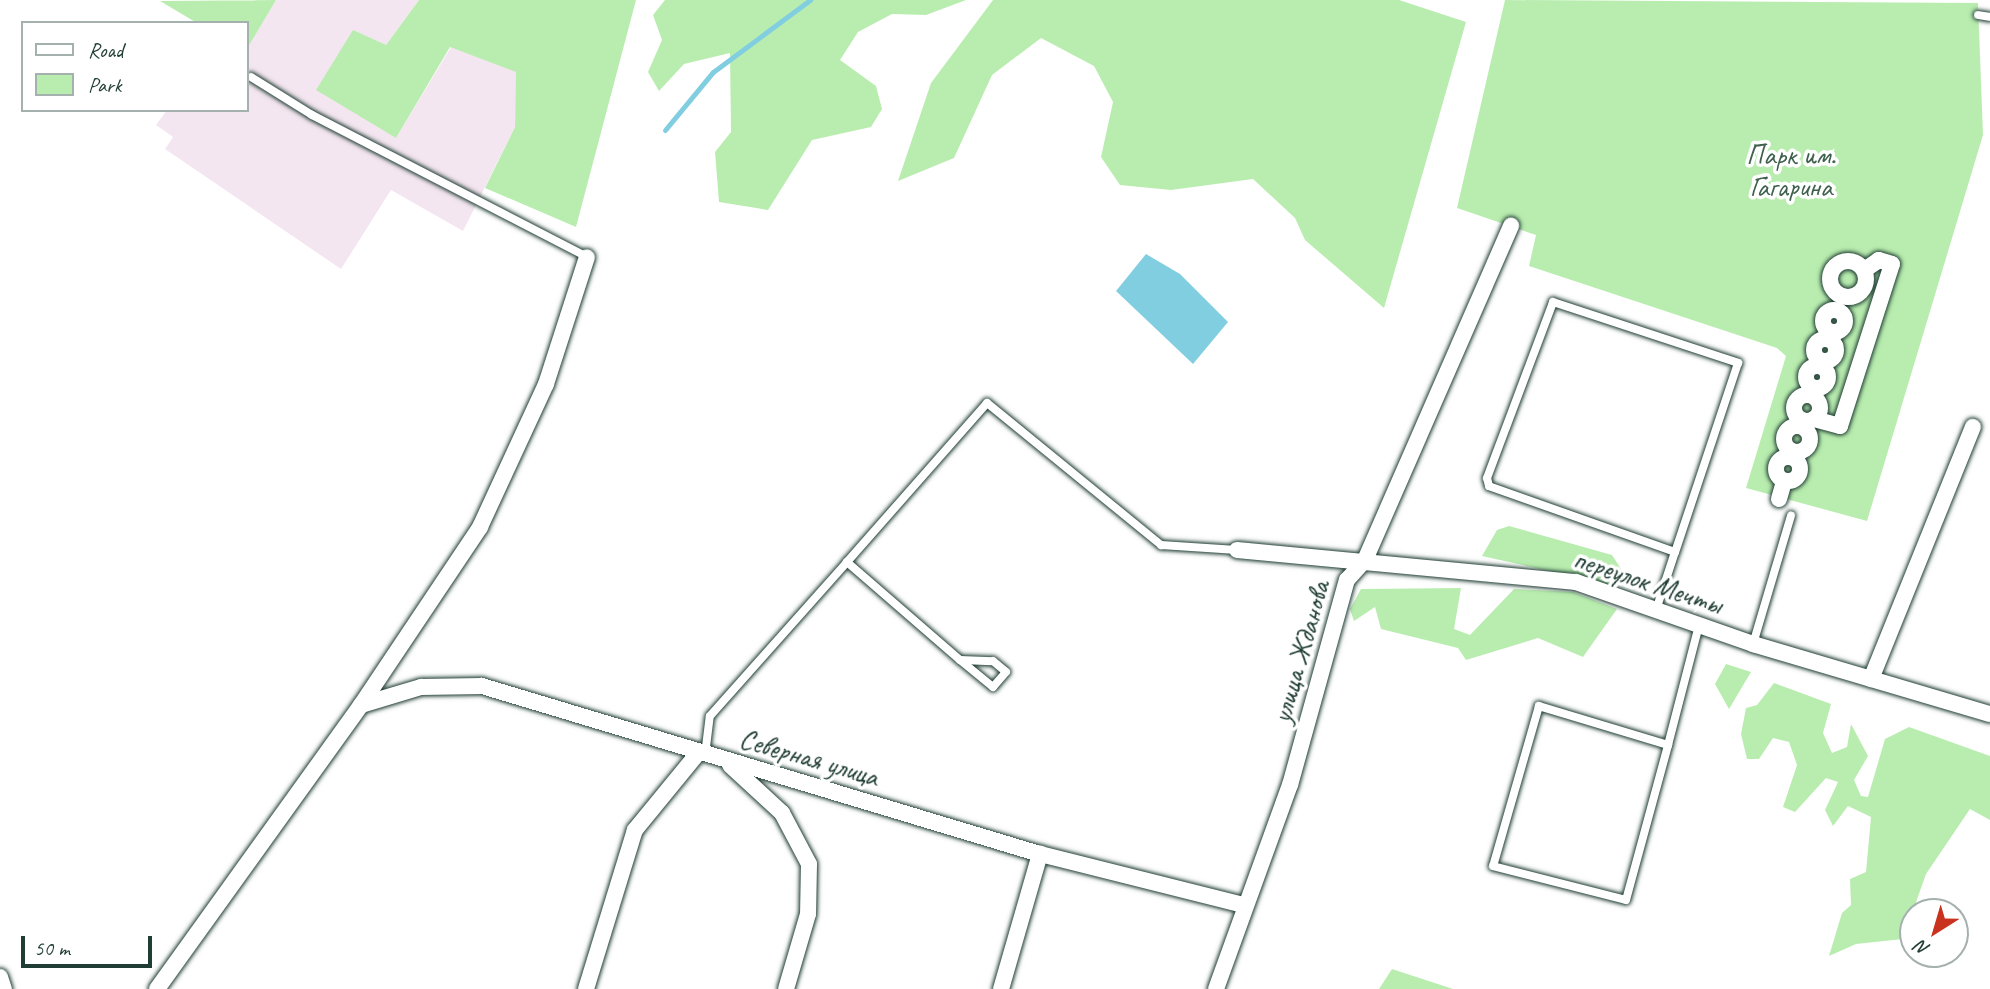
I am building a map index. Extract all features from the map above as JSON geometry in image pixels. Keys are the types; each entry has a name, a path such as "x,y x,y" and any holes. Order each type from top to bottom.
{"street":[{"name":"улица Жданова","path":"1216,989 1243,905 1290,785 1347,580 1365,560 1511,226"},
{"path":"157,989 361,705 480,527 546,384 587,257"},
{"path":"1779,499 1784,481 1776,468 1793,455 1786,433 1806,422 1820,409 1805,376 1821,364 1816,345 1830,336 1823,320 1840,303 1861,290 1864,270 1879,260 1892,264 1840,426 1806,422"},
{"path":"1840,303 1832,287 1834,267 1846,261 1864,270"},
{"path":"1871,679 1973,427"},
{"name":"переулок Мечты","path":"1237,550 1576,582 1754,644 1990,714"},
{"name":"Северная улица","path":"361,705 421,687 482,685 701,755 1040,854 1243,905"},
{"path":"586,989 635,830 701,755"},
{"path":"726,761 782,813 809,864 808,914 786,989"},
{"path":"1001,989 1040,854"},
{"path":"0,977 4,989"}],"lane":[{"path":"1978,15 1990,17"},
{"path":"251,77 312,115 587,257"},
{"path":"1656,610 1738,363 1553,302 1496,452 1489,486 1675,552"},
{"path":"701,755 710,716 987,403 1161,545 1237,550"},
{"path":"1754,644 1791,516"},
{"path":"847,562 960,660 993,687 1006,672 993,661 960,660"},
{"path":"1668,745 1539,706 1493,866 1626,900 1668,745 1699,625"}],"shaded area":[{"path":"276,0 419,0 386,45 396,138 451,47 517,72 515,127 463,231 391,190 341,269 165,149 173,137 156,125 166,112 248,112 248,47"}],"green space":[{"path":"276,0 248,47 248,21 194,21 160,1"},
{"path":"419,0 636,0 576,227 485,188 515,127 516,72 450,47 396,138 316,90 353,30 386,45"},
{"path":"665,0 966,0 926,15 892,14 858,32 840,60 876,86 882,109 871,127 812,140 768,210 719,202 715,152 731,132 730,53 684,64 659,91 648,72 662,40 653,15"},
{"path":"993,0 1399,0 1466,22 1384,308 1305,240 1295,218 1253,179 1171,190 1120,185 1101,157 1113,102 1094,66 1041,38 992,75 954,158 898,181 931,83"},
{"name":"Парк им. Гагарина","path":"1505,0 1978,3 1983,135 1867,521 1746,488 1786,356 1777,348 1529,266 1536,235 1457,208"},
{"path":"1509,526 1612,555 1623,572 1616,586 1482,556 1497,530"},
{"path":"1461,588 1454,629 1470,635 1514,589 1573,592 1617,609 1583,657 1538,638 1466,660 1458,648 1381,629 1375,607 1354,621 1350,609 1361,589"},
{"path":"1726,664 1751,672 1729,709 1715,684"},
{"path":"1774,683 1831,704 1823,733 1832,753 1847,747 1851,724 1868,756 1854,780 1861,796 1868,797 1885,739 1909,727 1990,756 1990,820 1970,809 1926,874 1918,898 1899,898 1899,939 1856,944 1829,956 1842,913 1851,905 1850,879 1866,872 1871,817 1848,806 1833,826 1825,810 1838,782 1826,778 1795,812 1783,807 1797,765 1789,742 1773,738 1759,759 1747,759 1741,734 1746,708 1757,705"},
{"path":"1392,969 1453,989 1379,989"}],"water":[{"path":"1146,254 1180,274 1228,322 1193,364 1116,291"}],"waterway":[{"path":"665,130 713,72 810,0"}]}
